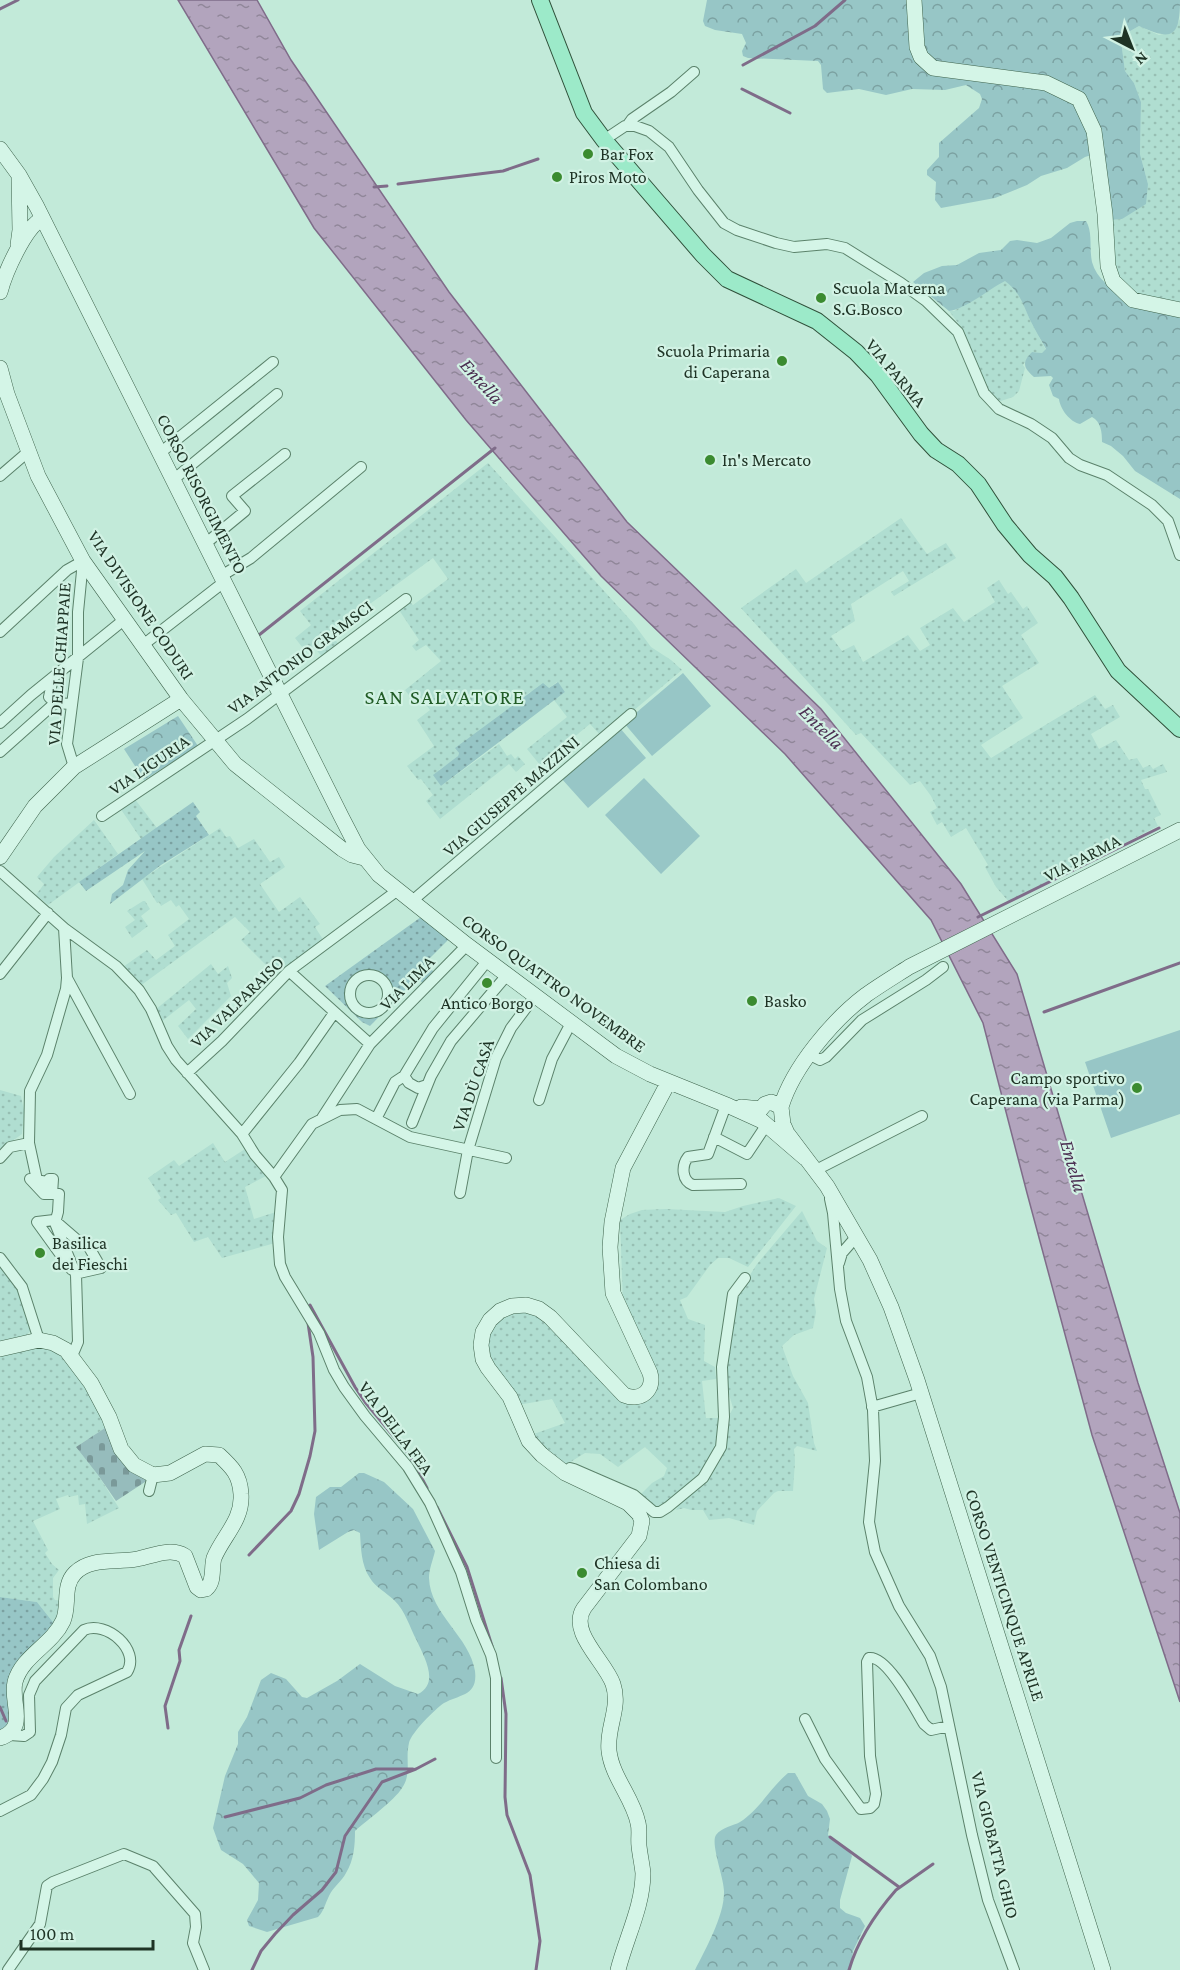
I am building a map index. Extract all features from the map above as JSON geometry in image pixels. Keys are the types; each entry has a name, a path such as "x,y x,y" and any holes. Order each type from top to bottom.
{"main road":[{"name":"VIA PARMA","path":"540,0 584,113 604,140 704,255 727,279 817,321 862,358 878,375 921,434 936,450 958,464 978,484 1005,525 1030,555 1054,577 1071,597 1118,671 1180,729"}],"street":[{"path":"914,0 917,47 921,57 933,68 1046,83 1079,99 1094,131 1105,214 1108,266 1113,281 1133,300 1180,310"},
{"path":"604,140 627,126 632,119 671,92 693,72"},
{"path":"627,126 649,131 669,147 703,198 724,223 737,230 794,247 827,244 845,248 926,301 958,332 984,393 999,409 1031,424 1052,438 1069,458 1080,465 1107,475 1152,505 1168,521 1180,555"},
{"name":"CORSO RISORGIMENTO","path":"0,149 19,175 39,213 364,858"},
{"path":"17,251 20,216 19,175"},
{"path":"0,292 17,251 39,213 31,208 20,216"},
{"path":"160,453 273,362"},
{"name":"VIA DIVISIONE CODURI","path":"0,368 2,386 38,476 83,561 181,699 214,741 236,764 342,849 364,858"},
{"path":"173,480 277,394"},
{"path":"0,476 28,452"},
{"path":"205,544 245,511 232,496 285,454"},
{"path":"143,645 272,542 361,467"},
{"path":"0,632 67,570 83,561"},
{"name":"VIA DELLE CHIAPPAIE","path":"74,767 67,744 78,658 78,612 83,561"},
{"name":"VIA ANTONIO GRAMSCI","path":"214,741 406,599"},
{"path":"0,723 125,619"},
{"path":"53,678 49,697 55,703 71,704"},
{"path":"0,857 35,806 74,767 181,699"},
{"path":"0,752 55,703"},
{"name":"VIA GIUSEPPE MAZZINI","path":"412,901 631,714"},
{"name":"VIA LIGURIA","path":"102,816 214,741"},
{"path":"324,828 335,824 341,816"},
{"name":"VIA DIVISIONE CODURI","path":"309,822 355,843"},
{"name":"VIA PARMA","path":"771,1114 810,1055 837,1022 867,994 909,967 1180,830"},
{"name":"CORSO QUATTRO NOVEMBRE","path":"364,858 379,875 467,945 616,1056 668,1083 728,1105 771,1114 805,1158"},
{"name":"VIA DELLA FEA","path":"0,871 64,928 116,966 139,990 151,1009 167,1046 186,1073 242,1134 282,1190 278,1236 280,1264 285,1277 319,1333 334,1370 344,1387 408,1467 430,1503 461,1572 476,1620 491,1655 496,1678 496,1758"},
{"name":"VIA VALPARAISO","path":"186,1073 222,1041 289,971 398,890"},
{"path":"0,974 48,913"},
{"path":"64,928 66,989 46,1055 30,1091 29,1143 37,1180 58,1194 58,1212 55,1223 76,1275 78,1342 72,1356"},
{"name":"VIA LIMA","path":"274,1177 312,1124 321,1118 370,1044 467,945"},
{"path":"376,1119 395,1082 404,1076 433,1028 488,960"},
{"path":"810,1055 820,1060 826,1057 862,1020 943,967"},
{"path":"289,971 370,1044"},
{"path":"412,1123 427,1085 451,1041 507,975"},
{"path":"67,978 129,1094"},
{"name":"VIA DÙ CASÀ","path":"460,1193 468,1150 499,1050 511,1028 535,996"},
{"path":"242,1134 299,1063 334,1013"},
{"path":"539,1100 552,1059 571,1023"},
{"path":"404,1076 418,1088 427,1085"},
{"path":"618,1970 638,1906 643,1873 638,1823 609,1754 608,1744 616,1705 613,1684 585,1637 580,1614 639,1536 642,1521 639,1514 628,1503 565,1473 542,1455 529,1441 510,1397 483,1359 481,1345 483,1332 490,1320 500,1311 526,1305 539,1309 550,1317 624,1395 635,1398 646,1394 651,1384 650,1373 613,1293 610,1247 623,1168 668,1083"},
{"path":"728,1105 708,1154 688,1157 684,1178 693,1185 741,1184"},
{"path":"321,1118 340,1110 357,1109 410,1137 506,1158"},
{"path":"714,1137 747,1154 771,1114"},
{"path":"816,1170 922,1116"},
{"path":"0,1158 10,1147 29,1143"},
{"name":"CORSO VENTICINQUE APRILE","path":"805,1158 827,1186 855,1233 891,1307 921,1393 1103,1970"},
{"name":"VIA GIOBATTA GHIO","path":"827,1186 833,1213 846,1321 867,1377 872,1407 875,1461 869,1522 875,1552 899,1605 930,1656 941,1687 988,1900 1014,1970"},
{"path":"54,1220 55,1223 83,1245 87,1242 101,1268 79,1273 71,1269 38,1222 54,1220"},
{"path":"836,1237 843,1231 855,1233 842,1253 838,1266"},
{"path":"0,1258 22,1287 39,1340"},
{"path":"565,1473 570,1468 584,1473 634,1495 654,1512 660,1512 668,1507 703,1478 721,1447 724,1417 722,1366 733,1294 745,1278"},
{"path":"0,1349 39,1340 53,1343 66,1350 92,1383 110,1417 122,1449 134,1465 153,1475 170,1473 205,1454 219,1455 238,1474 241,1493 240,1512 214,1559 210,1586 204,1590 199,1588 185,1556 175,1551 134,1560 91,1563 76,1572 68,1583 64,1618 58,1629 22,1667 18,1676 15,1684 17,1718 15,1726 5,1736"},
{"path":"872,1407 921,1393"},
{"path":"149,1491 153,1475"},
{"path":"0,1811 31,1795 43,1779 61,1736 66,1708 78,1695 127,1672 132,1665 132,1657 121,1640 98,1628 91,1627 84,1630 35,1681 29,1695 30,1732 24,1736 5,1736"},
{"path":"805,1719 825,1759 861,1809 870,1808 874,1804 876,1794 870,1756 867,1662 869,1658 877,1658 888,1668 924,1725 932,1730 950,1726"},
{"path":"8,1970 40,1924 47,1887 53,1882 124,1854 153,1866 191,1916 196,1928 193,1943 204,1970"}],"shaded area":[{"path":"1180,19 1180,307 1137,297 1115,279 1111,220 1122,219 1148,184 1140,154 1141,102 1134,83 1125,71 1121,41 1125,34 1139,26 1159,35 1173,32"},
{"path":"1005,280 1018,292 1046,350 1042,353 1032,352 1023,365 1025,368 1019,391 1013,397 1001,401 995,399 986,386 962,328 949,311 954,311"},
{"path":"488,463 634,624 651,647 682,670 602,737 590,724 540,765 527,749 567,717 554,700 565,692 557,682 549,688 530,692 456,748 458,756 439,770 441,786 499,744 507,756 511,754 515,759 518,756 525,764 516,772 509,764 440,819 426,801 433,795 407,766 434,746 417,720 430,710 422,699 415,703 405,690 441,661 426,645 416,651 412,646 419,640 399,610 410,602 413,605 448,579 433,558 330,633 340,646 323,658 313,646 306,652 295,638 311,625 300,611"},
{"path":"901,518 927,554 946,543 956,558 894,596 891,592 909,581 903,571 851,604 855,621 831,636 842,651 854,645 863,662 908,635 920,651 930,645 920,628 953,608 964,622 995,602 987,588 999,580 1008,594 1011,592 1023,609 1027,606 1038,623 1021,635 1039,663 1002,686 1023,718 981,745 991,758 1095,695 1105,709 1113,705 1120,717 1091,734 1099,749 1116,740 1129,760 1137,758 1143,768 1150,765 1153,769 1163,764 1167,772 1141,780 1161,815 1154,818 1158,826 1009,902 996,887 985,867 988,865 966,828 951,837 942,822 937,825 930,812 937,808 920,781 910,785 861,733 856,735 741,608 796,569 806,583"},
{"path":"134,798 157,828 141,839 120,808"},
{"path":"94,820 118,854 48,905 36,895 44,884 37,877 54,857"},
{"path":"220,828 226,837 230,836 238,848 254,839 270,862 279,857 285,867 260,884 279,912 300,897 320,924 315,927 324,941 283,972 272,961 266,965 241,940 250,932 235,917 140,986 123,967 147,950 156,960 175,946 168,935 189,919 179,905 176,907 171,900 161,906 159,902 157,903 142,879"},
{"path":"143,901 150,909 141,916 148,926 132,938 125,927 135,920 127,911"},
{"path":"211,964 218,974 228,966 232,978 227,983 231,996 188,1039 178,1026 196,1009 189,1000 161,1022 155,1010"},
{"path":"0,1090 21,1096 24,1111 22,1134 0,1150"},
{"path":"213,1143 225,1162 245,1149 266,1176 245,1187 254,1219 276,1212 275,1243 222,1258 208,1237 194,1242 176,1213 171,1215 158,1200 161,1198 148,1178 174,1160 179,1166"},
{"path":"779,1198 796,1206 748,1267 729,1258 718,1258 710,1265 687,1297 680,1300 688,1319 705,1325 704,1361 715,1367 716,1379 702,1381 706,1418 719,1418 715,1451 702,1475 661,1507 654,1506 640,1495 652,1483 664,1476 667,1468 645,1447 618,1467 600,1454 585,1453 564,1466 531,1435 565,1423 552,1399 518,1405 486,1356 487,1332 494,1321 514,1309 538,1312 618,1395 654,1386 623,1303 620,1220 642,1210 725,1212"},
{"path":"802,1211 817,1241 827,1248 814,1299 816,1312 813,1328 794,1335 782,1346 793,1376 808,1403 817,1451 797,1446 794,1449 793,1491 774,1493 757,1511 754,1525 729,1518 709,1520 703,1510 684,1508 676,1510 709,1474 733,1408 725,1368 741,1289 757,1264"},
{"path":"0,1264 19,1288 32,1330 25,1336 0,1341"},
{"path":"50,1345 70,1364 108,1426 76,1447 98,1475 119,1508 87,1524 85,1504 79,1505 78,1495 69,1497 68,1495 56,1499 60,1509 33,1521 48,1550 45,1553 59,1570 53,1578 53,1597 55,1600 64,1601 56,1626 37,1602 0,1597 0,1353"}],"green space":[{"path":"707,0 1180,0 1178,22 1172,33 1159,34 1139,26 1125,34 1121,41 1125,71 1134,83 1141,102 1140,154 1148,184 1146,204 1122,219 1111,220 1101,152 1085,157 1067,168 1041,176 1027,185 995,198 941,208 935,200 936,182 927,175 927,170 939,157 939,143 979,108 982,99 980,94 966,85 945,90 912,89 886,95 859,89 827,93 823,89 821,65 818,61 743,56 742,51 746,43 742,34 705,26 703,21"},
{"path":"1086,221 1088,225 1092,262 1097,274 1105,283 1128,297 1180,313 1180,499 1135,471 1123,456 1102,442 1100,428 1095,419 1092,417 1080,424 1069,418 1061,407 1059,399 1053,396 1049,385 1053,378 1051,376 1034,377 1028,371 1025,362 1032,352 1042,353 1046,349 1020,298 1010,285 1005,281 970,303 949,311 913,282 924,273 942,266 957,265 979,253 1001,250 1010,241 1037,243 1051,238 1070,223"},
{"path":"683,673 711,706 652,756 624,723"},
{"path":"558,682 565,692 441,786 433,775 458,756 459,753 455,748 543,683 549,688"},
{"path":"178,716 198,746 144,780 124,749"},
{"path":"619,727 646,758 588,808 561,778"},
{"path":"644,778 700,836 661,874 605,815"},
{"path":"193,802 200,812 196,816 209,835 161,865 110,904 112,894 123,885 128,870 145,851 86,891 79,882"},
{"path":"421,917 449,939 425,963 436,974 425,985 417,978 370,1026 362,1022 325,986","holes":["370,975 383,980 388,991 384,1006 368,1014 355,1008 350,997 354,982"]},
{"name":"Campo sportivo Caperana (via Parma)","path":"1180,1030 1180,1114 1111,1138 1085,1062"},
{"path":"108,1426 148,1480 116,1501 76,1447"},
{"path":"359,1473 384,1482 413,1509 435,1551 429,1575 431,1591 436,1603 472,1659 475,1671 474,1685 467,1693 440,1706 414,1733 409,1743 408,1772 405,1783 393,1799 355,1831 354,1852 349,1868 331,1893 320,1915 267,1932 249,1926 247,1920 258,1900 259,1883 243,1864 221,1850 213,1828 225,1776 238,1744 238,1732 247,1717 261,1680 271,1673 286,1679 302,1697 307,1698 337,1681 360,1664 395,1686 418,1694 425,1689 428,1683 426,1662 404,1614 394,1600 372,1581 367,1573 362,1556 360,1533 354,1530 348,1532 319,1550 314,1514 316,1497 330,1487 341,1487"},
{"path":"0,1597 37,1602 56,1626 24,1660 13,1721 0,1733"},
{"path":"788,1773 795,1773 808,1796 822,1804 830,1819 828,1835 848,1850 852,1856 840,1908 860,1918 865,1926 853,1951 851,1970 695,1970 713,1933 723,1902 724,1887 715,1846 716,1835 721,1830 747,1817"}],"water":[{"name":"Entella","path":"178,0 257,0 291,60 449,292 627,522 821,709 961,884 1017,974 1138,1383 1180,1513 1180,1702 1092,1435 983,1023 931,920 785,754 601,576 466,420 314,228"}],"waterway":[{"path":"0,9 18,0"},
{"path":"743,65 815,26 845,0"},
{"path":"742,89 790,113"},
{"path":"398,184 503,171 538,159"},
{"path":"374,187 387,186"},
{"path":"259,635 495,448"},
{"path":"978,917 1159,828"},
{"path":"1044,1012 1180,963"},
{"path":"310,1305 355,1387 410,1456 427,1488"},
{"path":"249,1555 291,1511 299,1494 310,1456 315,1431 313,1357 308,1323"},
{"path":"437,1507 467,1567 492,1646"},
{"path":"168,1728 165,1706 180,1661 179,1650 191,1616"},
{"path":"501,1678 506,1714 505,1797 507,1815 530,1875 540,1941 536,1970"},
{"path":"0,1707 6,1721"},
{"path":"252,1970 261,1951 275,1934 322,1890 336,1872 345,1836 382,1782 435,1759"},
{"path":"225,1817 300,1798 326,1785 376,1769 413,1769"},
{"path":"830,1837 899,1887"},
{"path":"849,1970 862,1937 888,1899 896,1890 933,1864"}],"place":[{"name":"Bar Fox","path":"588,154"},
{"name":"Piros Moto","path":"557,177"},
{"name":"Scuola Materna S.G.Bosco","path":"821,298"},
{"name":"Scuola Primaria di Caperana","path":"782,361"},
{"name":"In's Mercato","path":"710,460"},
{"name":"Antico Borgo","path":"487,983"},
{"name":"Basko","path":"752,1001"},
{"name":"Campo sportivo Caperana (via Parma)","path":"1137,1088"},
{"name":"Basilica dei Fieschi","path":"40,1253"},
{"name":"Chiesa di San Colombano","path":"582,1573"}],"district":[{"name":"SAN SALVATORE","path":"445,697"}]}
